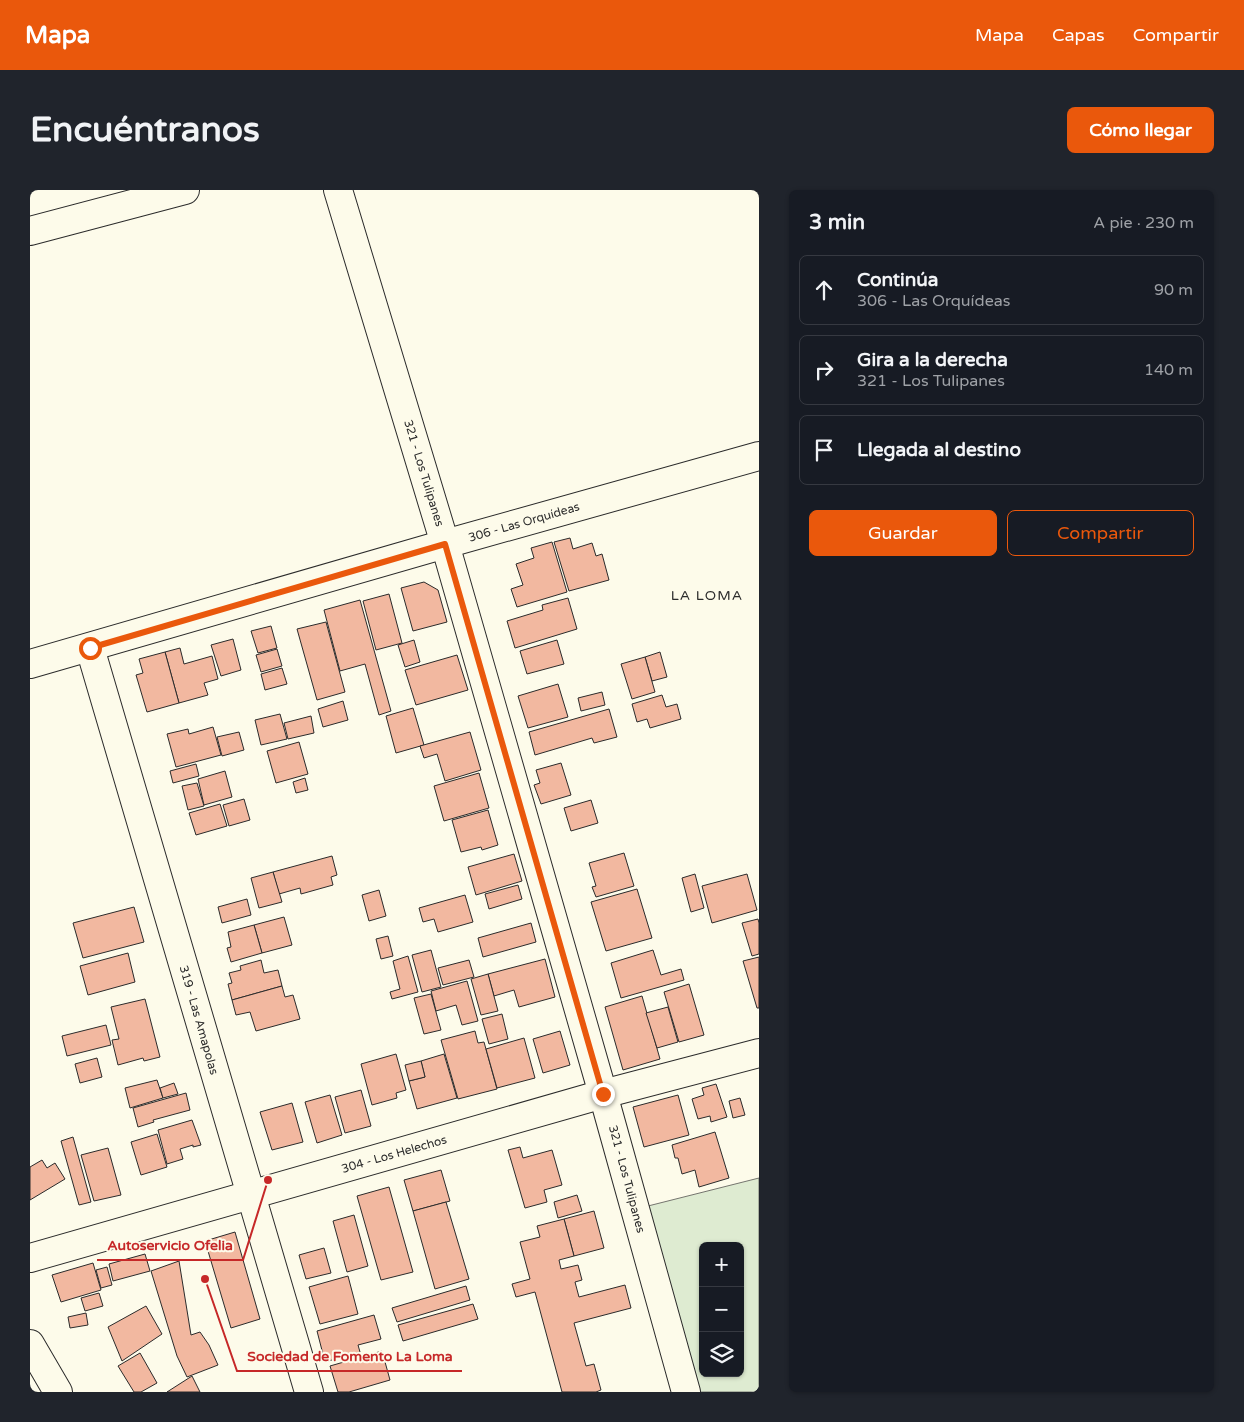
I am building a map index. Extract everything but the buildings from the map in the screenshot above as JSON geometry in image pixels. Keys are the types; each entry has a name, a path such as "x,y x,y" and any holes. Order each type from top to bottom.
{"street":[{"path":"30,231 185,190"},
{"name":"321 - Los Tulipanes","path":"338,190 445,544 603,1094 686,1392"},
{"name":"306 - Las Orquídeas","path":"30,664 445,544 759,456"},
{"name":"319 - Las Amapolas","path":"90,648 309,1392"},
{"name":"304 - Los Helechos","path":"30,1258 603,1094 759,1054"},
{"path":"30,1344 58,1392"}],"green space":[{"path":"759,1178 759,1392 696,1392 648,1206"}],"place":[{"name":"Autoservicio Ofelia","path":"268,1180"},
{"name":"Sociedad de Fomento La Loma","path":"205,1279"}],"district":[{"name":"LA LOMA","path":"707,595"}],"route":[{"path":"90,648 445,544 603,1094"}]}
